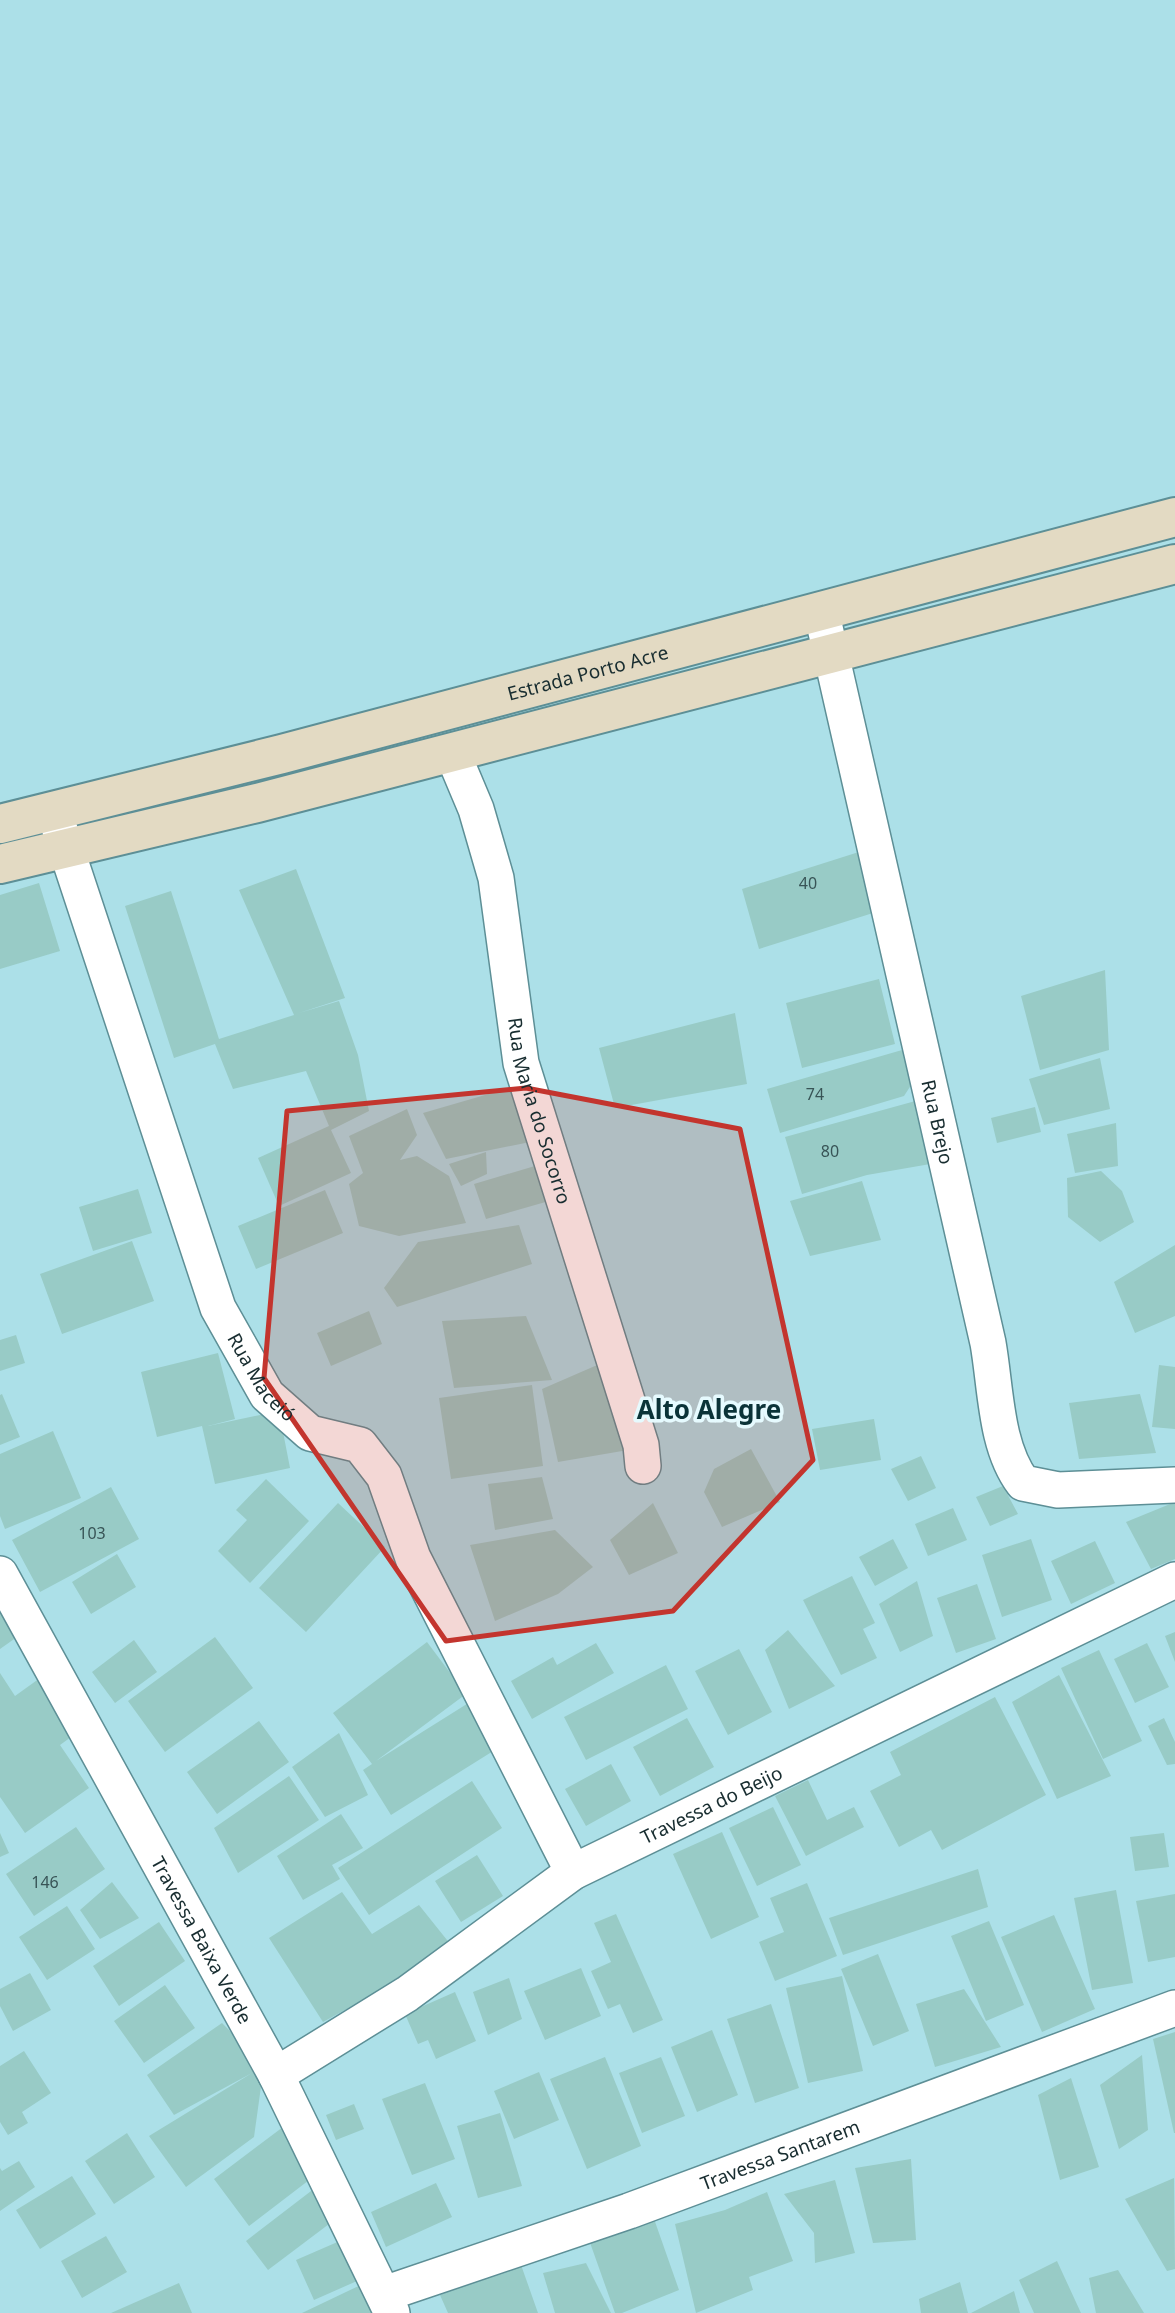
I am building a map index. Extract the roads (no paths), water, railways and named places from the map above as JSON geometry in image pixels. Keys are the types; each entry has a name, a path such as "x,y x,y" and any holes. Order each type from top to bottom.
{"main road":[{"name":"Estrada Porto Acre","path":"0,824 282,754 1175,517"},
{"path":"0,864 257,803 1175,564"}],"street":[{"name":"Rua Brejo","path":"821,610 988,1343 1012,1469 1024,1483 1058,1490 1175,1485"},
{"name":"Rua Maria do Socorro","path":"452,752 476,809 496,878 521,1063 641,1446 643,1466"},
{"name":"Rua Maceió","path":"54,811 218,1308 267,1395 310,1433 360,1445 384,1476 413,1558 573,1872"},
{"name":"Travessa Baixa Verde","path":"0,1574 276,2075 388,2304"},
{"name":"Travessa do Beijo","path":"276,2075 407,1994 573,1872 1175,1580"},
{"name":"Travessa Santarem","path":"388,2304 629,2211 1175,2008"}],"district":[{"name":"Alto Alegre","path":"709,1409"}]}
